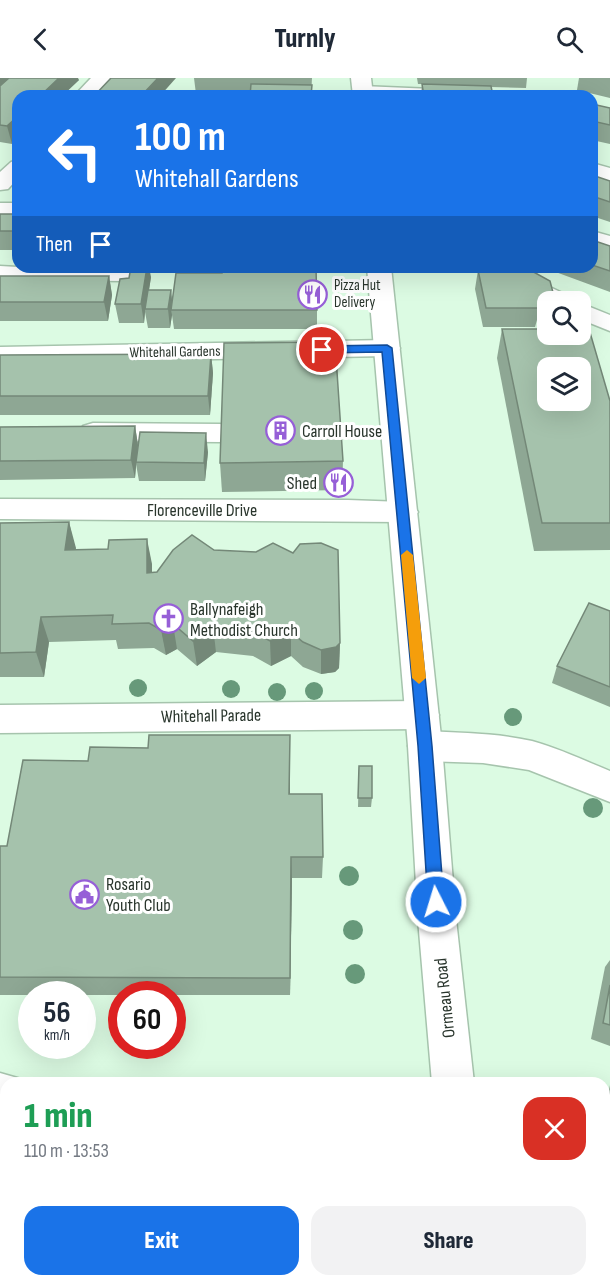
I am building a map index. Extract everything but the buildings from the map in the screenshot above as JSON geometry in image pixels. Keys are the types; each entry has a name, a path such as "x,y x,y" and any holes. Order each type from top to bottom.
{"street":[{"path":"90,90 102,78"},
{"path":"0,184 12,172"},
{"path":"0,273 129,273"},
{"name":"Ormeau Road","path":"380,273 424,730 437,919 452,1077"},
{"path":"504,273 540,291"},
{"path":"591,315 610,324"},
{"name":"Whitehall Gardens","path":"0,355 387,348"},
{"path":"67,432 220,433"},
{"name":"Florenceville Drive","path":"0,508 403,512"},
{"name":"Whitehall Parade","path":"0,719 424,730 483,748 532,756 610,787"}],"slow traffic":[{"path":"407,555 419,678"}],"place":[{"name":"Pizza Hut Delivery","path":"313,294"},
{"name":"Carroll House","path":"281,431"},
{"name":"Shed","path":"338,483"},
{"name":"Ballynafeigh Methodist Church","path":"169,619"},
{"name":"Rosario Youth Club","path":"85,894"}],"route":[{"path":"322,350 387,348 425,746 436,902"}]}
